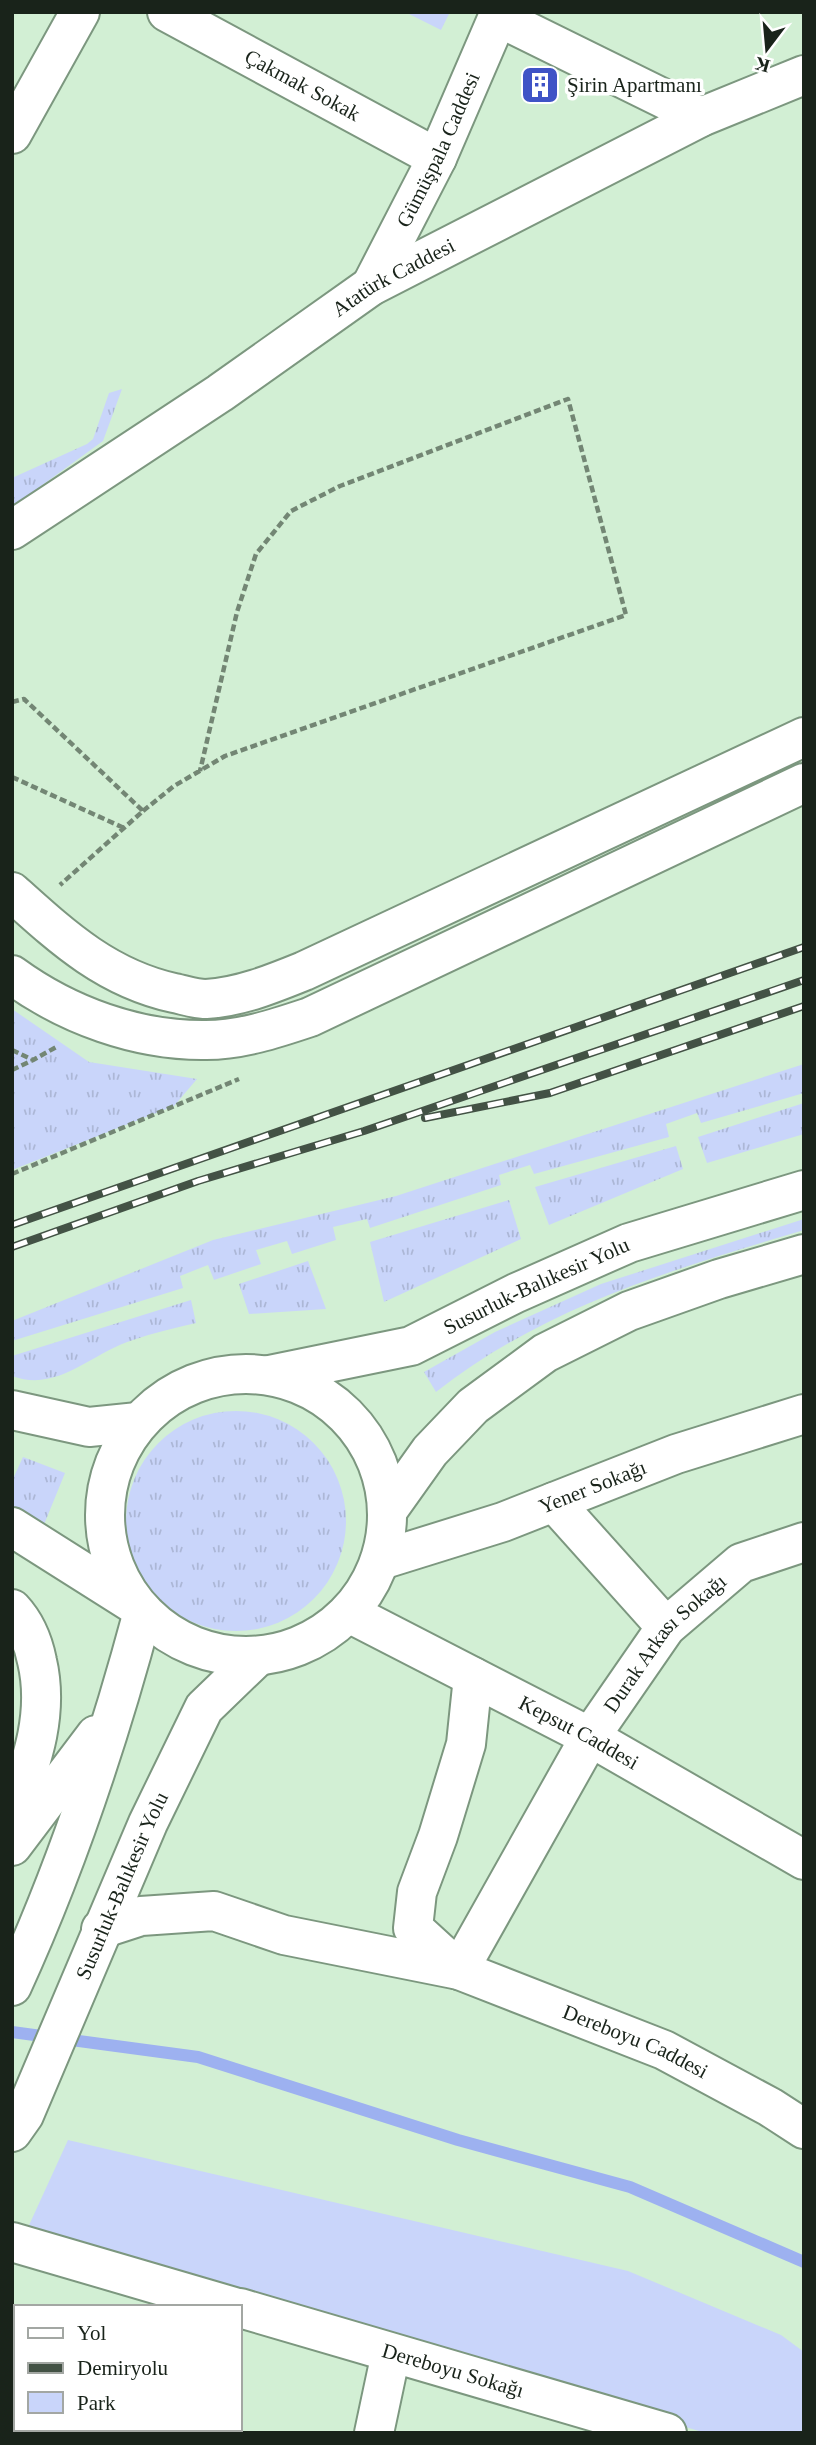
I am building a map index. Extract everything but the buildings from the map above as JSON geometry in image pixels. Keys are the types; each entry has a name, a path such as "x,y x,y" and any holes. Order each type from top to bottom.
{"main road":[{"path":"12,134 80,12"},
{"name":"Çakmak Sokak","path":"167,12 437,158"},
{"path":"499,15 701,117"},
{"name":"Gümüşpala Caddesi","path":"371,286 437,158 499,15"},
{"name":"Atatürk Caddesi","path":"12,530 220,393 371,286 701,117 804,75"},
{"path":"12,892 78,950 121,976 161,990 204,999 259,989 304,971 804,737"},
{"path":"12,975 58,1004 109,1024 147,1035 208,1040 272,1030 310,1017 804,783"},
{"name":"Susurluk-Balıkesir Yolu","path":"269,1375 411,1346 516,1293 629,1243 804,1190"},
{"path":"388,1510 430,1451 472,1406 545,1353 629,1311 719,1279 804,1254"},
{"path":"12,1527 140,1609 171,1636 212,1653 257,1657 291,1650 322,1635 349,1613 368,1588 381,1560 387,1535 388,1510 378,1463 352,1421 314,1391 269,1375 220,1375 176,1391 138,1422 116,1455 105,1493 105,1534 115,1572 140,1609 118,1706 41,1924 12,1986"},
{"path":"12,1410 89,1427 138,1422"},
{"name":"Yener Sokağı","path":"381,1560 503,1522 676,1454 804,1414"},
{"path":"554,1502 666,1627"},
{"name":"Durak Arkası Sokağı","path":"459,1970 590,1737 666,1627 741,1563 804,1542"},
{"path":"12,1608 22,1619 34,1645 43,1685 41,1718 34,1753 12,1818"},
{"name":"Kepsut Caddesi","path":"349,1613 590,1737 804,1860"},
{"name":"Susurluk-Balıkesir Yolu","path":"16,2132 148,1823 204,1708 257,1657"},
{"path":"459,1970 413,1928 417,1892 438,1836 466,1744 473,1677"},
{"path":"12,1846 118,1706"},
{"path":"102,1929 141,1916 214,1911 284,1935 459,1970"},
{"name":"Dereboyu Caddesi","path":"459,1970 664,2050 770,2107 804,2129"},
{"path":"12,2242 227,2305"},
{"name":"Dereboyu Sokağı","path":"242,2309 667,2433"},
{"path":"374,2433 391,2353"}],"path":[{"path":"51,893 143,810 225,756 626,615 568,399 340,486 291,512 256,554 237,612 200,771"},
{"path":"12,702 24,699 143,810"},
{"path":"12,777 124,828"},
{"path":"12,1070 64,1042"},
{"path":"12,1049 33,1060"}],"green space":[{"path":"405,12 450,12 441,30"},
{"path":"122,389 103,441 12,507 12,478 87,444 93,439 109,393"},
{"path":"12,1009 89,1062 197,1079 174,1106 12,1170"},
{"path":"804,1064 804,1093 701,1123 697,1113 666,1124 669,1137 534,1174 530,1165 499,1175 501,1185 370,1228 367,1219 333,1227 336,1240 292,1254 287,1241 256,1250 261,1264 214,1280 208,1265 180,1276 183,1288 12,1341 12,1321 213,1240 396,1196"},
{"path":"804,1103 804,1134 707,1163 698,1137"},
{"path":"676,1146 683,1169 549,1225 535,1187"},
{"path":"509,1200 521,1239 384,1302 370,1242"},
{"path":"804,1219 804,1230 659,1276 565,1314 477,1362 436,1392 424,1372 495,1332 601,1284"},
{"path":"308,1261 326,1309 249,1314 239,1284"},
{"path":"191,1300 196,1323 133,1340 59,1376 29,1380 12,1376 12,1356"},
{"path":"247,1411 278,1419 297,1429 314,1443 328,1460 338,1479 344,1499 344,1543 338,1563 328,1582 314,1599 297,1613 268,1627 225,1631 204,1627 184,1618 166,1606 151,1591 130,1553 126,1510 130,1489 139,1469 151,1451 166,1436 204,1415"},
{"path":"23,1457 65,1473 43,1527 12,1509 12,1481"},
{"path":"68,2140 628,2271 781,2335 804,2352 804,2433 706,2433 25,2234"}],"waterway":[{"path":"12,2032 198,2057 458,2140 630,2187 804,2262"}],"railway":[{"path":"12,1225 804,947"},
{"path":"12,1247 198,1181 364,1131 804,980"},
{"path":"425,1118 550,1093 804,1006"}],"place":[{"name":"Şirin Apartmanı","path":"540,85"}]}
